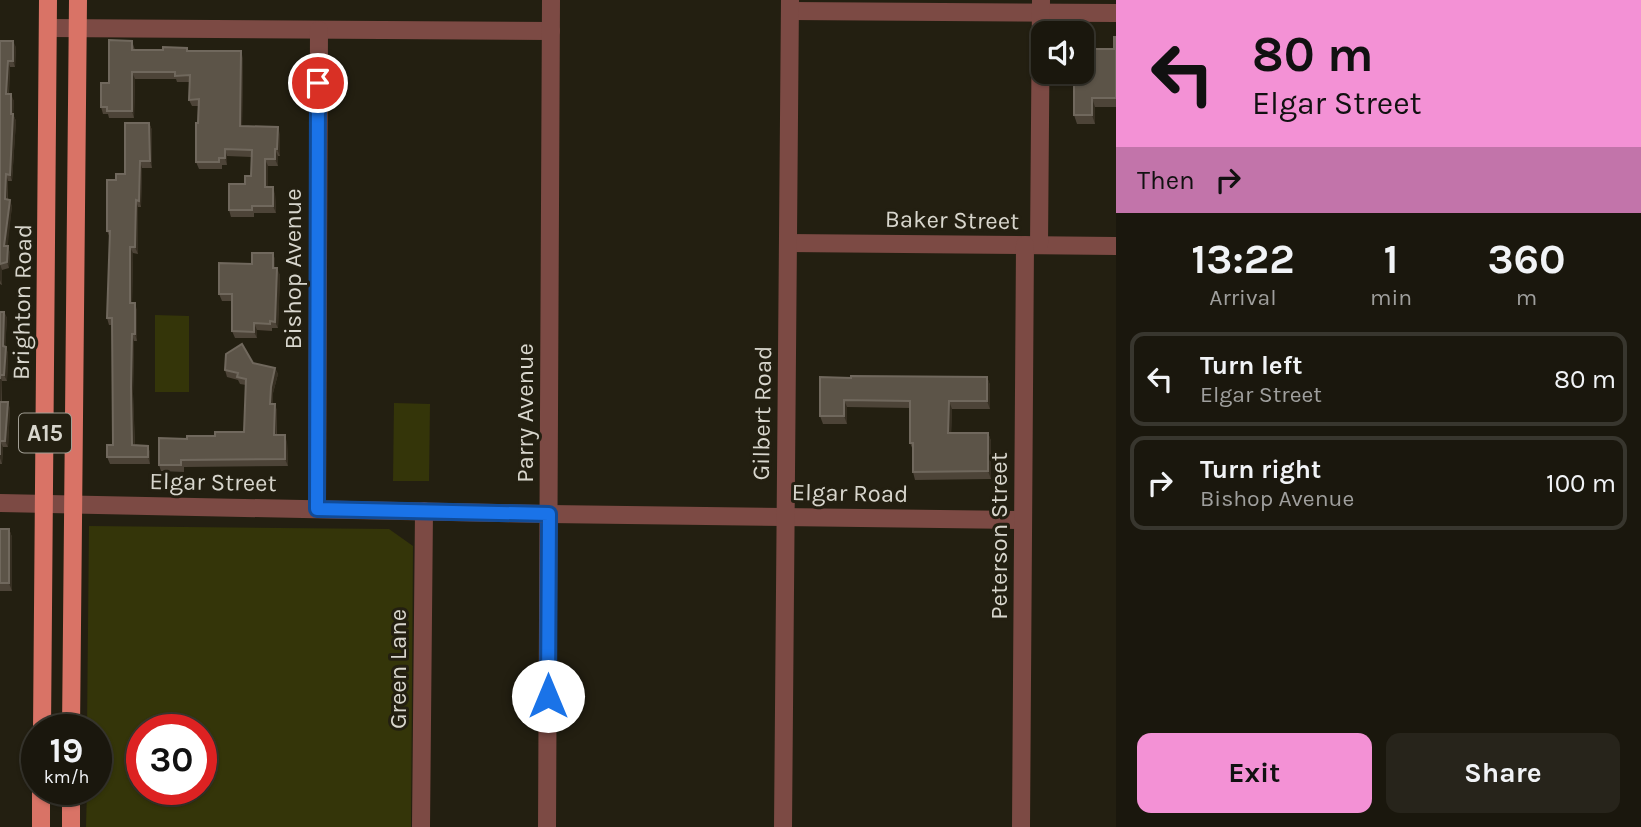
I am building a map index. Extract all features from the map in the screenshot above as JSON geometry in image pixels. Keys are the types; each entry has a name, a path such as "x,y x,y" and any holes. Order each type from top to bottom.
{"main road":[{"name":"Brighton Road","path":"42,714 48,0"},
{"name":"A15","path":"71,714 78,0"},
{"path":"41,805 41,827"},
{"path":"71,805 71,827"}],"street":[{"name":"Parry Avenue","path":"547,827 551,0"},
{"path":"790,6 1041,6 1116,13"},
{"name":"Gilbert Road","path":"783,827 790,6"},
{"name":"Peterson Street","path":"1021,827 1024,520 1041,6"},
{"path":"48,28 551,31"},
{"name":"Bishop Avenue","path":"317,509 319,30"},
{"name":"Baker Street","path":"788,243 1116,246"},
{"name":"Elgar Street","path":"0,503 549,514"},
{"name":"Green Lane","path":"421,827 424,511"},
{"name":"Elgar Road","path":"549,514 1024,520"}],"shaded area":[{"path":"155,315 189,316 189,392 155,392"},
{"path":"394,403 430,404 429,481 393,481"},
{"path":"89,526 389,529 413,546 411,827 86,827 87,805 112,805 112,714 87,714"}],"building":[{"path":"1116,37 1116,98 1092,98 1092,115 1074,115 1074,84 1094,84 1094,49 1114,49"},
{"path":"109,40 132,41 132,50 163,50 163,47 187,48 187,51 241,51 240,126 278,127 275,159 265,159 265,187 273,187 273,206 229,210 229,184 245,184 245,176 251,176 252,150 225,149 225,158 219,158 219,162 196,162 199,99 189,100 190,75 175,76 175,72 132,72 132,111 107,111 107,107 101,107 101,83 109,83"},
{"path":"0,41 13,41 13,61 8,61 6,94 11,94 13,114 10,175 6,174 5,199 10,200 4,246 8,246 7,262 0,264"},
{"path":"125,123 149,123 150,161 140,161 135,247 130,247 130,303 135,303 135,334 132,334 132,445 148,446 148,457 107,457 107,445 113,445 112,318 107,318 110,231 107,231 107,180 116,180 116,174 125,174"},
{"path":"252,253 273,253 273,268 277,268 275,322 254,323 254,332 232,331 232,294 219,294 219,263 252,264"},
{"path":"0,312 4,312 4,375 0,375"},
{"path":"242,344 253,363 275,368 270,404 275,404 274,435 285,435 285,459 181,460 181,465 159,465 159,438 187,439 187,436 215,436 215,432 244,432 246,379 237,377 238,373 225,370 226,354"},
{"path":"820,377 987,377 987,401 949,401 948,433 988,433 988,471 913,472 910,401 844,400 844,416 820,416"},
{"path":"0,402 8,402 5,441 0,441"},
{"path":"0,529 9,529 9,583 0,583"}],"route":[{"path":"318,83 317,509 549,514 548,696"}]}
